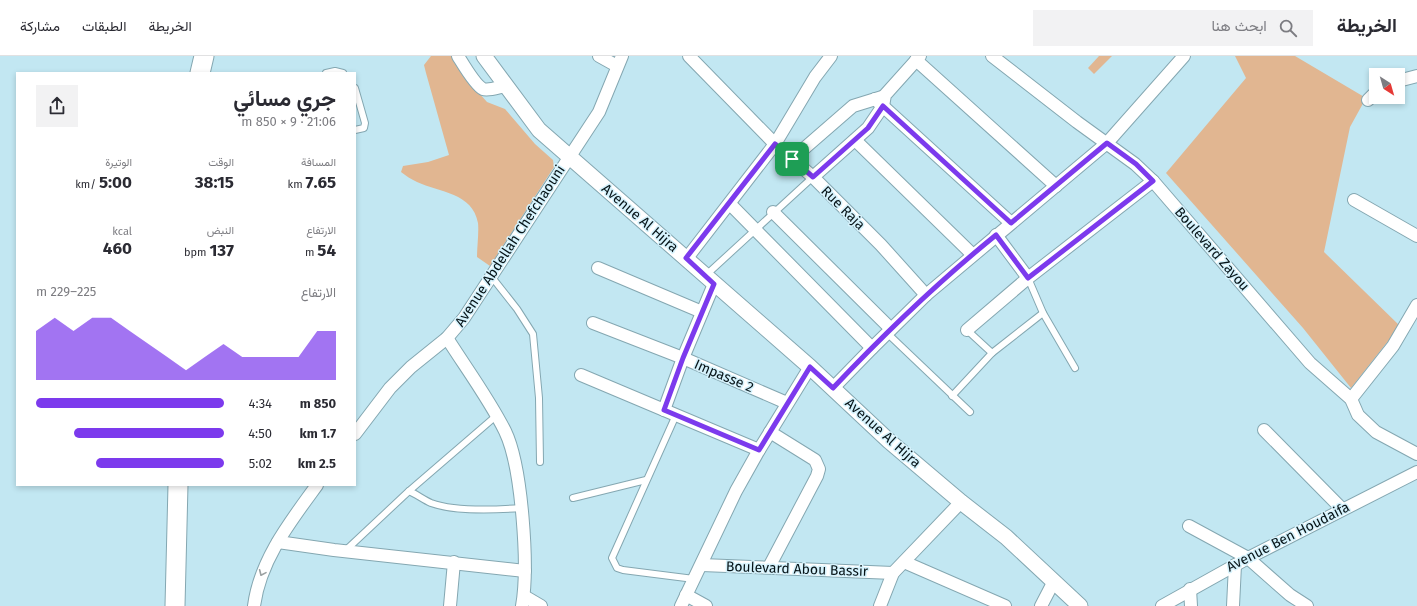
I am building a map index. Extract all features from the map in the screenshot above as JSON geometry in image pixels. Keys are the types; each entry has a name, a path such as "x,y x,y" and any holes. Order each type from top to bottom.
{"main road":[{"path":"200,72 204,56"},
{"path":"175,606 178,486"}],"street":[{"path":"458,56 477,83 483,88 490,89 505,86"},
{"name":"Avenue Al Hijra","path":"484,56 539,130 568,157 810,367 889,441 1006,538 1080,606"},
{"path":"599,56 620,61"},
{"name":"Rue Raja","path":"690,56 775,144 813,177 881,245 926,295"},
{"path":"686,258 730,204 775,144 815,77 831,56"},
{"name":"Boulevard Zayou","path":"992,56 1136,164 1153,181 1310,363 1351,399 1358,416 1376,432 1417,454"},
{"path":"833,388 926,295 972,254 1107,143 1184,56"},
{"path":"813,177 855,140 873,121 881,100 918,58 1056,186"},
{"name":"Avenue Abdellah Chefchaouni","path":"356,433 390,388 411,367 447,338 464,318 598,112 620,61"},
{"path":"1405,79 1417,76"},
{"path":"792,159 853,106 881,100"},
{"path":"881,100 1011,223"},
{"path":"855,140 972,254"},
{"path":"967,330 1028,278 1153,181"},
{"path":"1354,200 1417,236"},
{"path":"730,204 872,348"},
{"path":"773,212 889,331"},
{"path":"996,235 1028,278"},
{"path":"598,268 702,312"},
{"path":"664,410 702,312 710,280"},
{"path":"1351,399 1393,346 1417,305"},
{"name":"Impasse 2","path":"593,323 683,358 787,403"},
{"path":"447,338 505,431 515,459 521,508 525,570 523,601 541,606"},
{"path":"706,606 683,600 702,564 736,491 787,403 810,367"},
{"path":"581,375 759,450"},
{"path":"1264,430 1342,510"},
{"path":"769,567 817,476 819,469 815,460 770,432"},
{"name":"Avenue Ben Houdaifa","path":"1162,606 1248,558 1417,472"},
{"path":"254,606 262,573 278,542 316,486"},
{"path":"880,606 893,573 961,502"},
{"path":"1189,526 1248,558 1302,605"},
{"path":"278,542 345,551 525,570"},
{"path":"450,606 454,562"},
{"path":"904,562 1005,606"},
{"name":"Boulevard Abou Bassir","path":"702,564 893,573"},
{"path":"1233,606 1235,565"},
{"path":"1041,606 1054,581"},
{"path":"1190,589 1191,606"}],"lane":[{"path":"356,92 364,128 356,130"},
{"path":"710,280 755,229 813,177"},
{"path":"491,276 517,309 532,334 539,398 540,462"},
{"path":"1028,278 1043,314 1075,368"},
{"path":"952,396 992,353 1043,314"},
{"path":"967,330 992,353"},
{"path":"889,331 952,396 970,412"},
{"path":"676,415 614,550 612,558 617,568 623,570 694,580"},
{"path":"345,551 409,490 496,416"},
{"path":"573,498 646,480"},
{"path":"409,490 431,503 446,506 489,510 521,508"}],"shaded area":[{"path":"431,56 456,56 479,93 487,102 505,109 535,144 553,160 554,167 490,266 477,257 478,223 475,213 469,205 454,195 417,182 401,172 403,166 428,162 449,155 424,65"},
{"path":"1099,56 1112,56 1094,74 1088,68"},
{"path":"1235,56 1295,56 1366,98 1350,127 1324,252 1400,326 1351,388 1303,328 1166,173 1246,78"}],"route":[{"path":"883,106 1011,223 1107,143 1136,164 1153,181 1028,278 996,235 926,295 833,388 810,367 759,450 664,410 683,358 714,284 686,258 730,204 775,144 792,159 813,177 868,128 883,106"}]}
